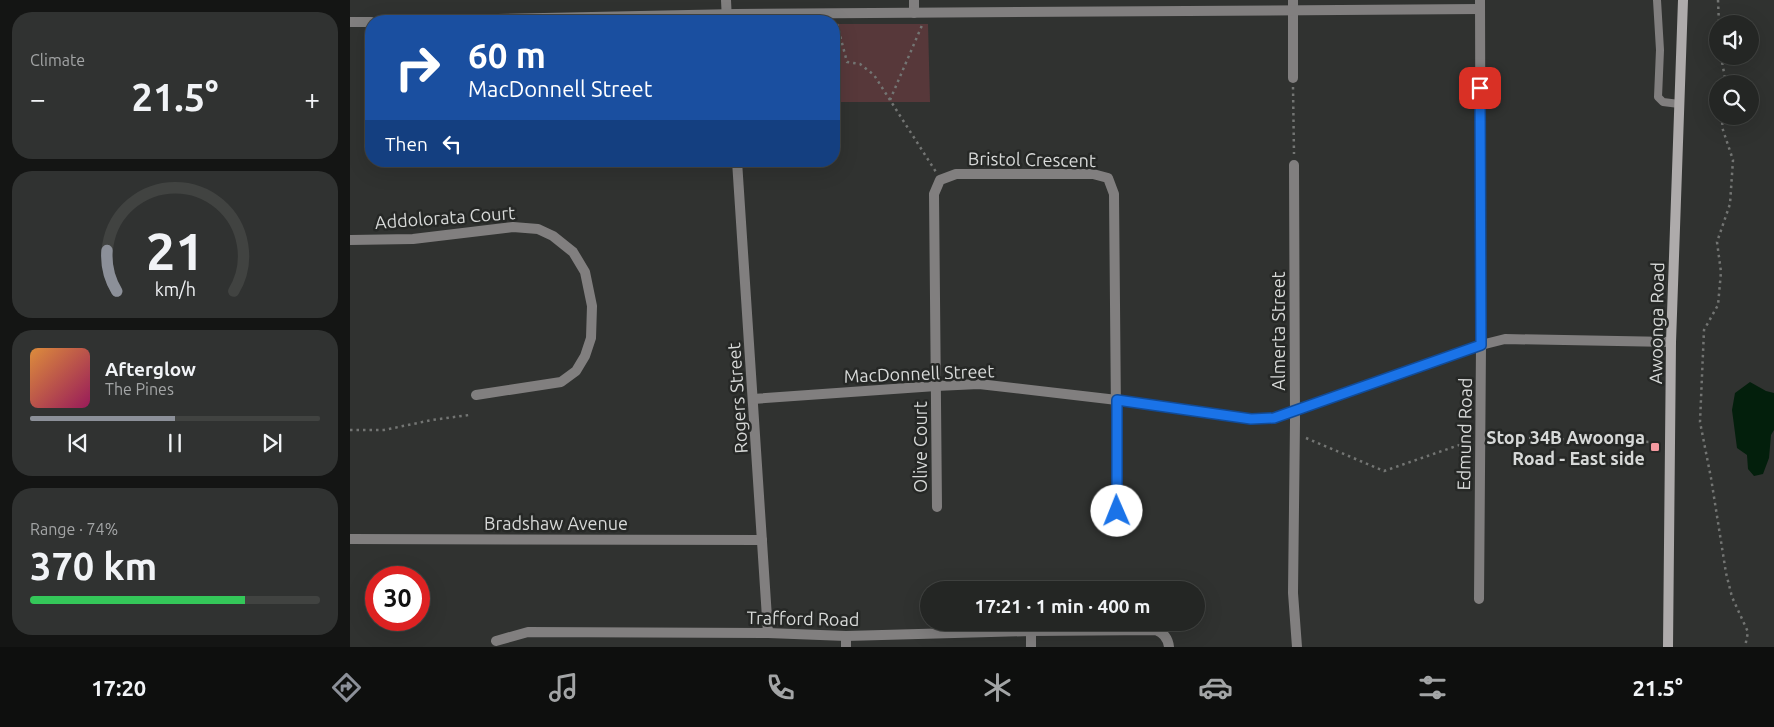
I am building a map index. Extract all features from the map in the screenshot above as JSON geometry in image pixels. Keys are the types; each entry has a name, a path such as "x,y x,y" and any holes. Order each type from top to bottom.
{"main road":[{"name":"Awoonga Road","path":"1668,647 1671,342 1682,0"}],"street":[{"path":"726,0 727,15"},
{"path":"914,0 914,13"},
{"path":"807,15 1293,5 1480,4"},
{"name":"Edmund Road","path":"1479,599 1481,437 1480,4"},
{"path":"1293,5 1293,78"},
{"path":"350,22 365,22"},
{"name":"Almerta Street","path":"1294,164 1294,593 1297,647"},
{"name":"Rogers Street","path":"737,167 768,634"},
{"name":"Bristol Crescent","path":"940,180 956,174 1093,174 1108,178 1114,194 1117,400"},
{"path":"936,386 934,194 940,180"},
{"name":"Addolorata Court","path":"350,240 413,239 513,227 538,229 553,236 573,252 585,272 592,306 590,338 585,356 576,371 561,382 476,395"},
{"name":"MacDonnell Street","path":"753,399 979,384 1117,400 1251,419 1274,418 1481,345 1505,339 1671,342"},
{"name":"Olive Court","path":"936,386 937,507"},
{"path":"1117,400 1117,525"},
{"name":"Bradshaw Avenue","path":"350,539 762,540"},
{"path":"1031,631 1031,647"},
{"name":"Trafford Road","path":"496,641 528,632 846,636 1031,631"},
{"name":"Trafford Road","path":"1158,631 1165,636 1169,647"},
{"path":"846,636 846,647"}],"lane":[{"path":"1657,0 1660,50 1658,97 1663,102 1679,104"}],"path":[{"path":"1718,0 1719,15"},
{"path":"890,100 927,13"},
{"path":"840,36 847,62 860,64 874,75 940,180"},
{"path":"1293,78 1294,164"},
{"path":"1722,125 1733,160 1730,204 1717,242 1721,272 1718,305 1704,330 1700,422 1726,573 1732,598 1748,632 1746,647"},
{"path":"350,430 384,430 432,420 469,415"},
{"path":"1295,433 1384,471 1481,437 1651,442"}],"shaded area":[{"path":"840,24 928,24 930,102 840,102"},
{"path":"1750,382 1766,391 1774,393 1774,430 1771,435 1769,458 1763,474 1754,476 1748,469 1747,455 1737,448 1732,410 1735,393"}],"place":[{"name":"Stop 34B Awoonga Road - East side","path":"1655,447"}],"route":[{"path":"1117,511 1117,400 1251,419 1274,418 1481,345 1480,88"}]}
